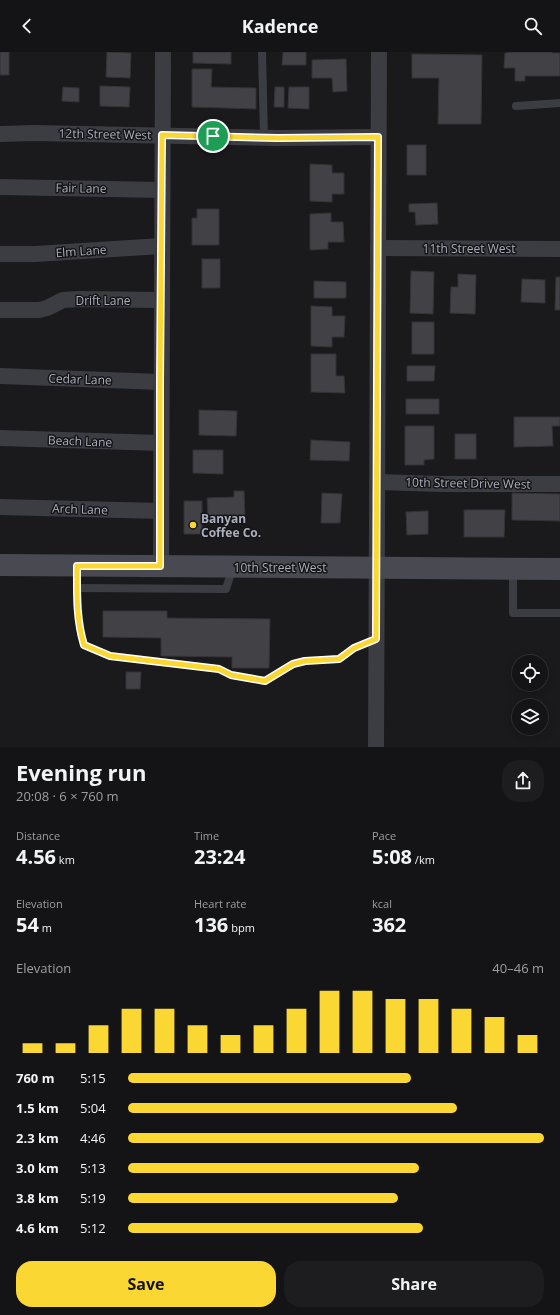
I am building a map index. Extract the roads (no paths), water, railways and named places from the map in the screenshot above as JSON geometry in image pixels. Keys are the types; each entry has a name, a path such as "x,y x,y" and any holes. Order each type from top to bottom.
{"street":[{"path":"160,566 163,52"},
{"path":"376,747 379,52"},
{"name":"12th Street West","path":"0,134 34,133 264,138 378,137"},
{"name":"Fair Lane","path":"0,187 162,190"},
{"name":"Elm Lane","path":"0,254 36,254 161,246"},
{"name":"11th Street West","path":"378,248 560,249"},
{"name":"Drift Lane","path":"0,310 40,310 63,300 79,298 161,300"},
{"name":"Cedar Lane","path":"0,376 160,382"},
{"name":"Beach Lane","path":"0,438 160,443"},
{"name":"10th Street Drive West","path":"377,482 440,484 560,484"},
{"name":"Arch Lane","path":"0,507 160,512"},
{"name":"10th Street West","path":"0,565 560,569"}],"lane":[{"path":"262,52 264,138"},
{"path":"516,106 560,103"},
{"path":"77,566 77,611 79,629 84,645 110,656 219,669 231,675 265,681 293,664 305,661 339,659 354,648 376,639"},
{"path":"77,588 226,589 233,567"},
{"path":"512,569 512,613 560,613"}],"place":[{"name":"Banyan Coffee Co.","path":"193,525"}]}
